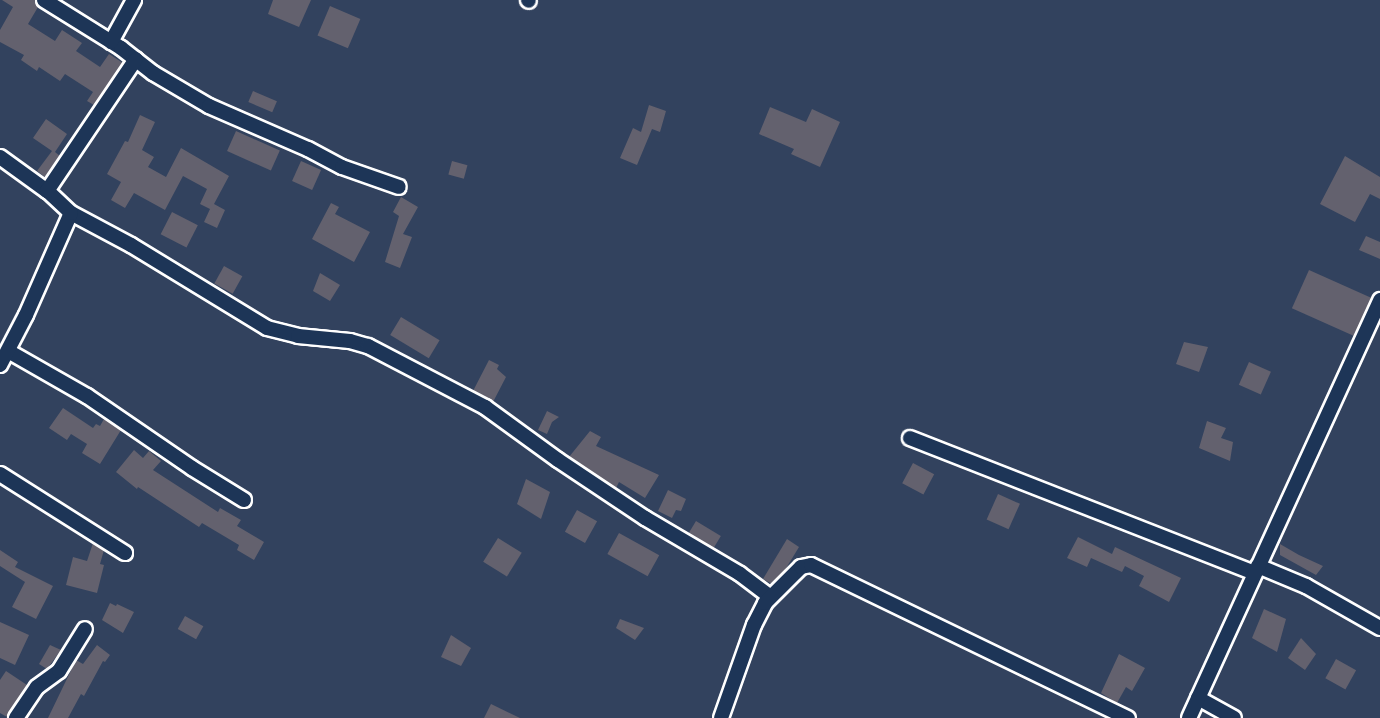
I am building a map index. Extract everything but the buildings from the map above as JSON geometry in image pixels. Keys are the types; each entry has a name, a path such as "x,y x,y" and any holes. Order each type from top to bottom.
{"street":[{"path":"44,0 111,42 153,74 209,106 308,149 342,167 399,187"},
{"path":"111,42 134,0"},
{"path":"46,191 136,59"},
{"path":"0,158 46,191 71,213 131,245 267,328 298,336 350,341 368,346 485,407 558,460 645,518 740,574 770,596"},
{"path":"0,365 71,213"},
{"path":"1189,718 1380,300"},
{"path":"8,351 87,396 192,468 244,500"},
{"path":"910,438 1257,570 1306,586 1380,628"},
{"path":"0,474 125,553"},
{"path":"721,718 754,625 770,596 801,567 811,565 1128,718"},
{"path":"16,718 37,687 59,671 85,629"},
{"path":"1198,698 1234,718"}]}
